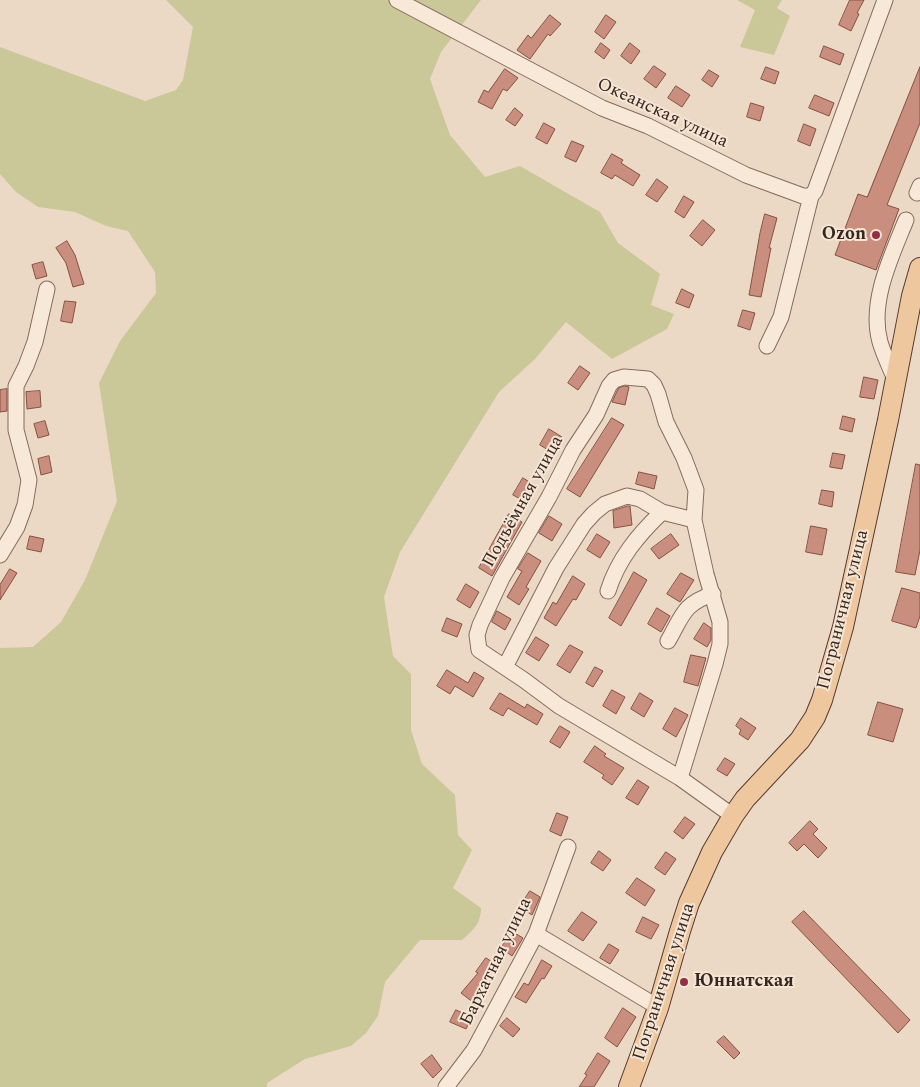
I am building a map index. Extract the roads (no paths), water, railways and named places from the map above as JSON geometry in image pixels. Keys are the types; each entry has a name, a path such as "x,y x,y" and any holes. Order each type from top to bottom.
{"main road":[{"name":"Пограничная улица","path":"629,1087 658,1007 689,903 712,852 733,816 761,781 800,740 815,717 822,700 843,627 896,382 912,296 920,268"}],"street":[{"name":"Океанская улица","path":"397,0 602,108 648,126 746,175 803,196 813,193"},
{"path":"768,346 781,318 813,193 885,0"},
{"path":"896,382 880,342 877,314 882,290 906,220"},
{"path":"0,555 17,527 25,505 29,480 16,430 16,386 35,342 47,289"},
{"name":"Подъёмная улица","path":"694,520 696,490 684,458 666,422 654,385 648,379 624,377 614,380 609,386 596,415 573,450 549,497 502,578 480,625 477,644 479,650 559,706 680,778 733,816"},
{"path":"504,667 556,568 584,524 605,504 627,496 640,500 662,512 694,520 706,574 720,622 720,644 680,778"},
{"path":"608,590 613,575 639,533 662,512"},
{"path":"668,641 688,606 697,599 713,594"},
{"name":"Бархатная улица","path":"446,1087 474,1050 536,934 568,847"},
{"path":"536,934 658,1007"}],"place":[{"name":"Ozon","path":"876,235"},
{"name":"Юннатская","path":"684,982"}]}
